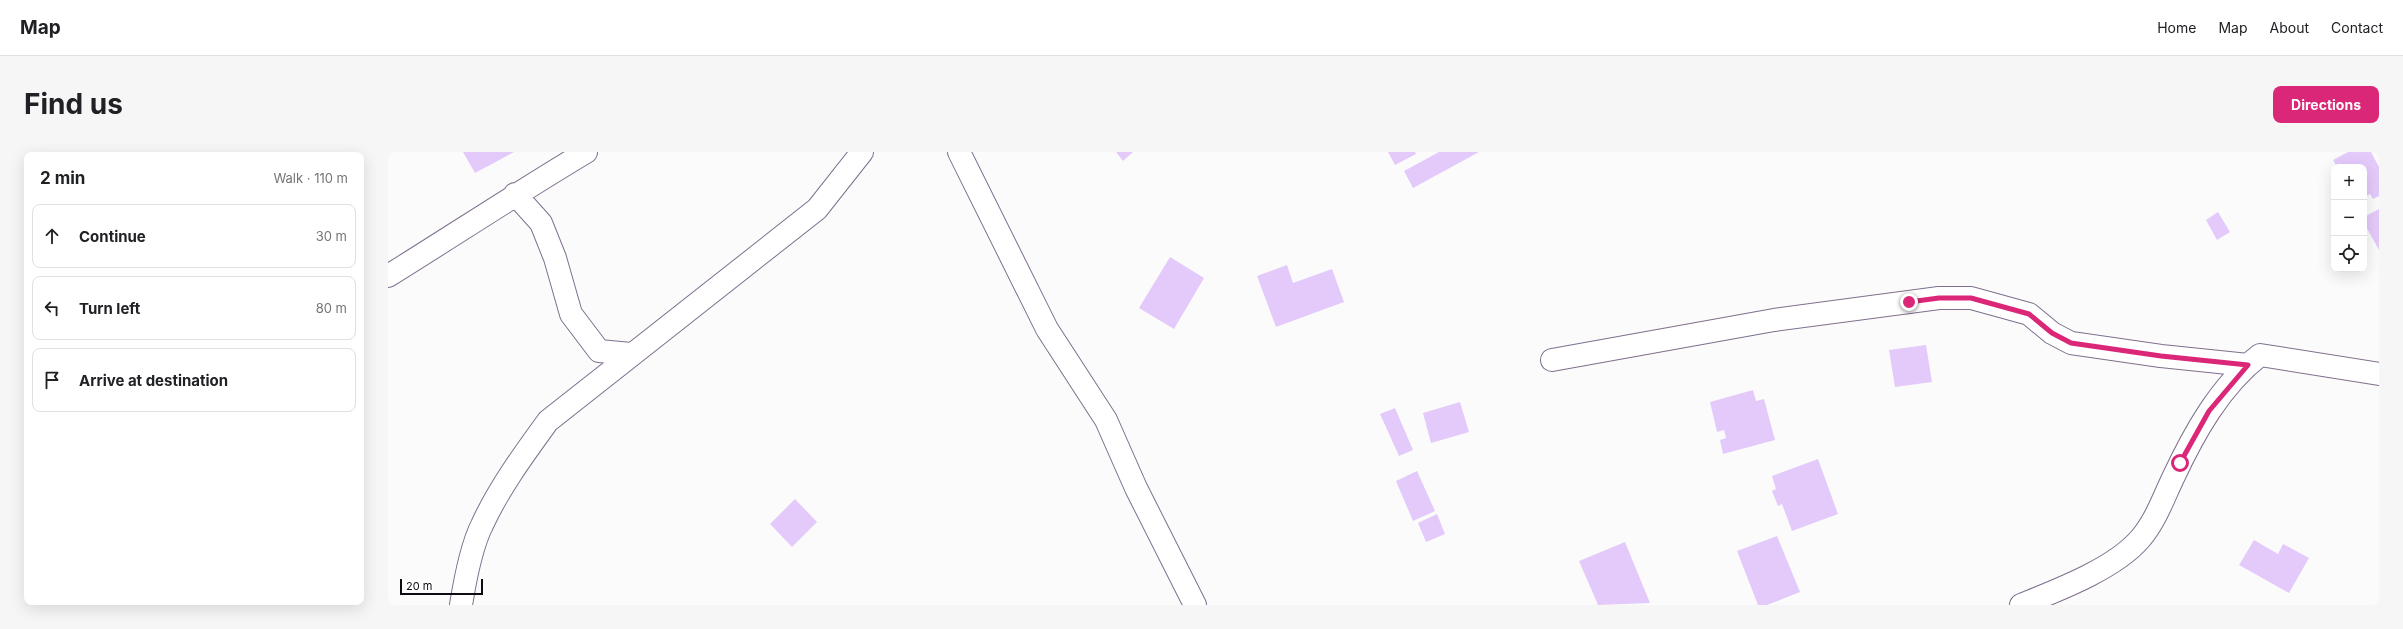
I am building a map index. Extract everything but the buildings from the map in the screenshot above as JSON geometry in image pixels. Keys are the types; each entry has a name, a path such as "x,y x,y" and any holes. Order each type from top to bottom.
{"street":[{"path":"388,276 456,234 515,194 586,152"},
{"path":"461,605 464,584 481,525 522,457 548,421 631,354 817,209 862,152"},
{"path":"959,152 1047,329 1106,420 1136,488 1195,605"},
{"path":"515,194 541,223 555,258 571,314 599,350 631,354"},
{"path":"1552,360 1774,320 1939,298 1971,298 2029,314 2052,333 2071,343 2161,356 2248,365"},
{"path":"2021,605 2058,590 2122,557 2139,540 2149,529 2180,463 2209,411 2248,365 2260,355 2379,374"}],"route":[{"path":"1909,302 1939,298 1971,298 1999,304 2029,314 2052,333 2071,343 2161,356 2248,365 2209,411 2180,463"}]}
